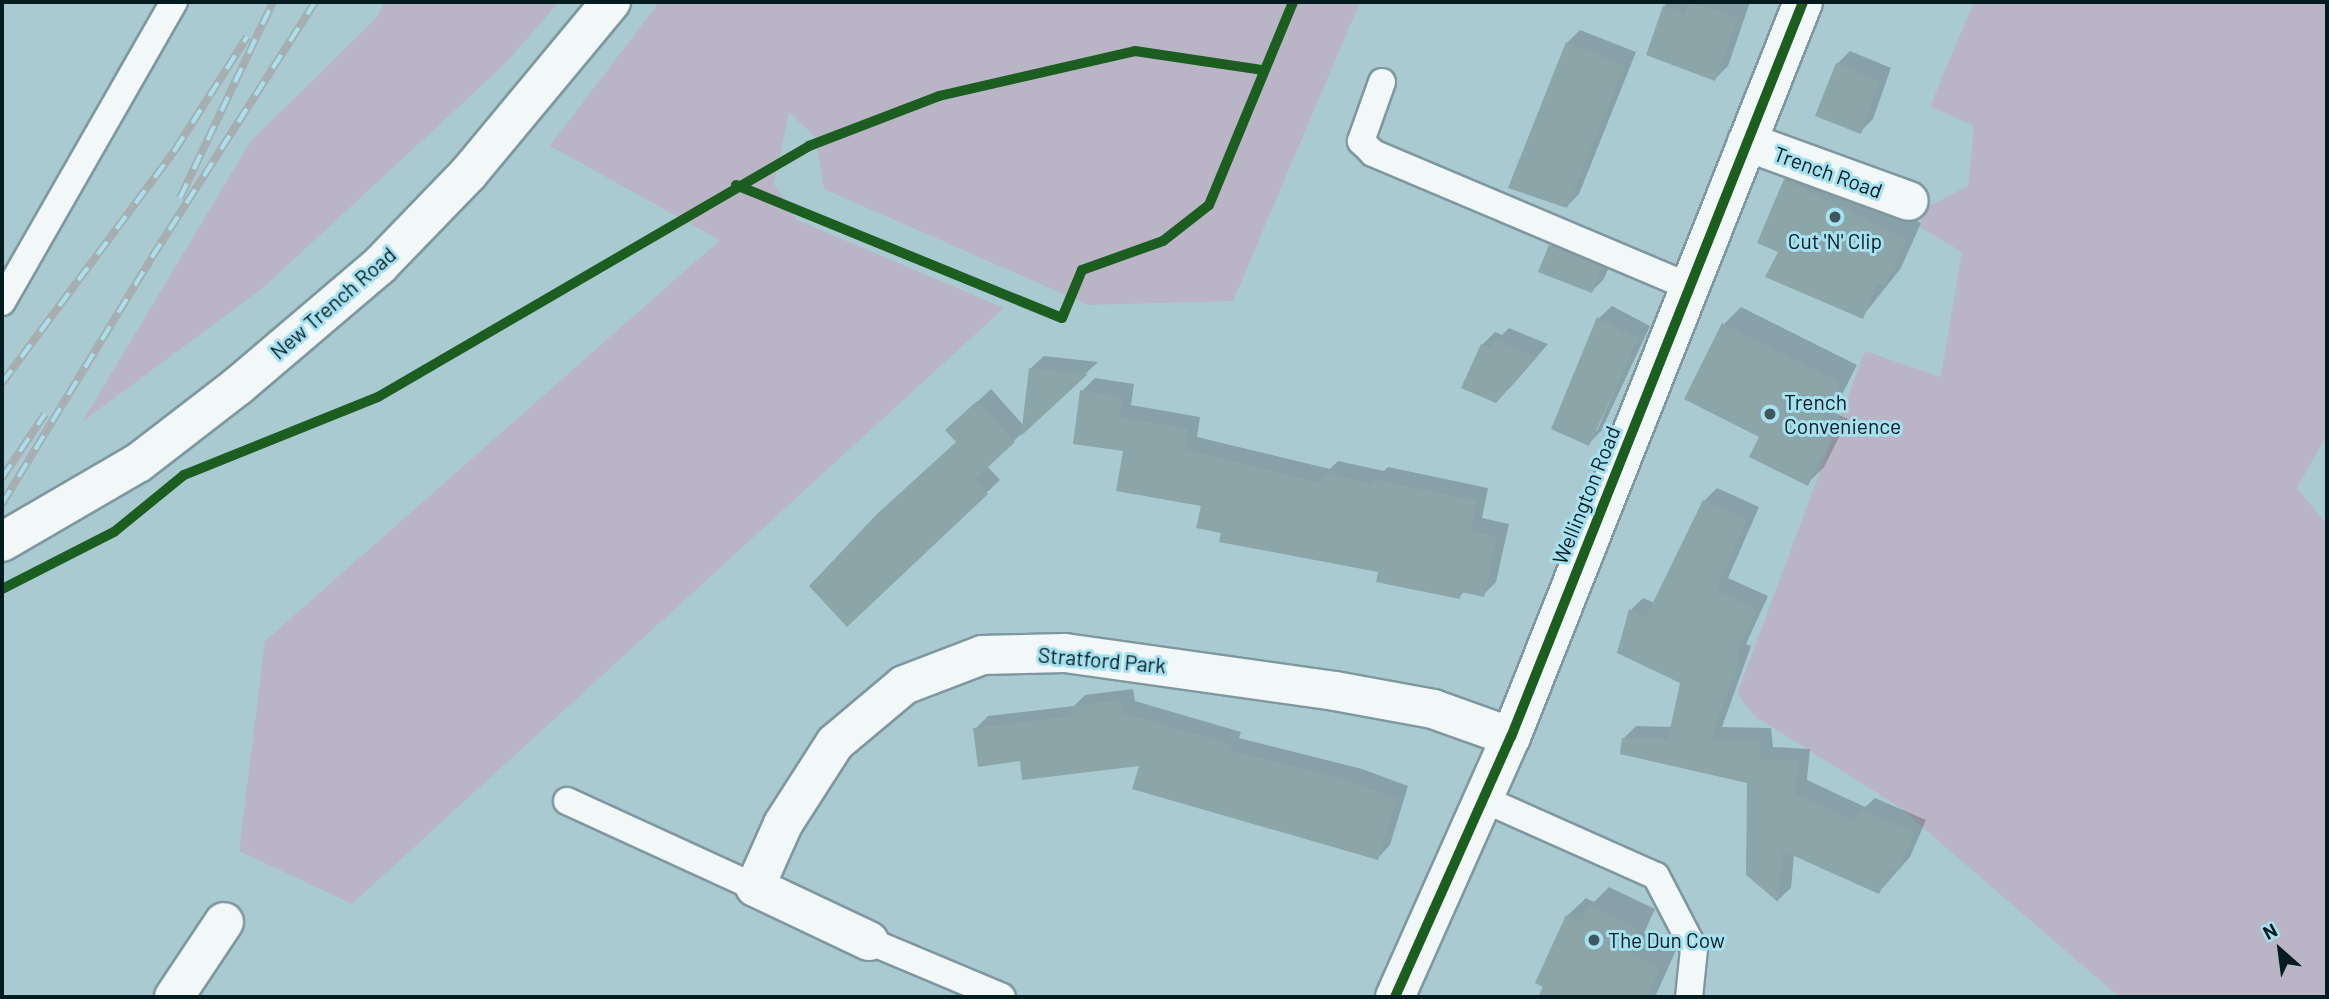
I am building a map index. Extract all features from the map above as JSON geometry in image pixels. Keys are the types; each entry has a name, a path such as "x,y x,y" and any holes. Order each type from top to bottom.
{"main road":[{"name":"New Trench Road","path":"2,541 119,473 238,386 380,265 468,174 611,2"},
{"name":"Wellington Road","path":"1395,997 1511,737 1803,2"},
{"name":"Trench Road","path":"1747,142 1909,201"},
{"name":"Stratford Park","path":"755,887 783,824 835,743 904,685 982,655 1065,653 1321,689 1433,709 1511,737"},
{"path":"755,887 869,941"},
{"path":"174,997 224,922"}],"lane":[{"path":"2,302 174,2"},
{"path":"1382,82 1361,141 1373,153 1690,287"},
{"path":"1483,799 1656,876 1694,949 1689,997"},
{"path":"567,801 755,887"},
{"path":"869,941 1002,997"}],"shaded area":[{"path":"385,2 559,2 505,64 264,287 82,422 250,142 376,18"},
{"path":"659,2 1360,2 1233,301 1088,305 824,189 815,137 789,112 774,184 797,220 1004,308 352,904 239,851 265,641 720,240 550,146"},
{"path":"1974,2 2327,2 2327,435 2297,488 2327,525 2327,997 2119,997 1898,806 1754,716 1737,694 1865,351 1941,377 1962,252 1920,227 1925,208 1968,186 1974,126 1930,106"}],"building":[{"path":"1689,2 1738,17 1715,81 1646,55 1663,6 1685,14"},
{"path":"1566,42 1625,65 1567,208 1508,188"},
{"path":"1836,63 1879,81 1861,134 1815,116"},
{"path":"1784,179 1906,239 1885,286 1878,283 1863,319 1765,277 1778,252 1757,243"},
{"path":"1549,245 1602,267 1592,293 1538,272"},
{"path":"1597,317 1638,339 1589,446 1551,429"},
{"name":"Trench Convenience","path":"1722,323 1841,382 1818,429 1832,436 1808,486 1749,457 1759,437 1684,399"},
{"path":"1495,340 1537,357 1496,403 1461,388 1481,344 1492,348"},
{"path":"1029,368 1088,374 1021,436"},
{"path":"1080,390 1122,397 1119,417 1188,429 1185,450 1322,483 1324,473 1373,484 1374,479 1477,501 1470,531 1497,537 1484,597 1461,592 1460,599 1376,582 1378,572 1219,542 1221,533 1196,528 1201,506 1116,491 1123,451 1073,444"},
{"path":"977,401 1015,442 975,479 988,494 847,627 809,586 877,514 956,442 945,430"},
{"path":"1703,500 1747,519 1716,591 1757,609 1735,657 1739,659 1711,739 1759,740 1761,759 1798,761 1795,793 1855,821 1861,809 1915,833 1897,871 1891,869 1879,894 1783,851 1778,902 1746,875 1747,783 1620,754 1622,738 1668,739 1680,683 1617,653 1629,609 1646,617"},
{"path":"1121,700 1123,713 1230,744 1228,750 1349,781 1397,799 1378,860 1132,789 1139,766 1022,780 1020,761 978,767 973,728 1072,716 1071,706"},
{"name":"The Dun Cow","path":"1589,905 1638,928 1627,952 1660,967 1646,997 1538,997 1543,987 1535,983 1566,915 1581,922"}],"railway":[{"path":"180,198 273,2"},
{"path":"2,504 152,257 315,2"},
{"path":"2,383 175,150 247,37"},
{"path":"2,478 45,414"}],"cycle path":[{"path":"736,185 1062,318 1082,270 1163,241 1209,205 1293,2"},
{"path":"1395,997 1511,737 1803,2"},
{"path":"2,589 114,532 184,475 378,397 809,146 939,96 1135,51 1262,70"}],"place":[{"name":"Cut 'N' Clip","path":"1835,217"},
{"name":"Trench Convenience","path":"1770,414"},
{"name":"The Dun Cow","path":"1594,940"}]}
